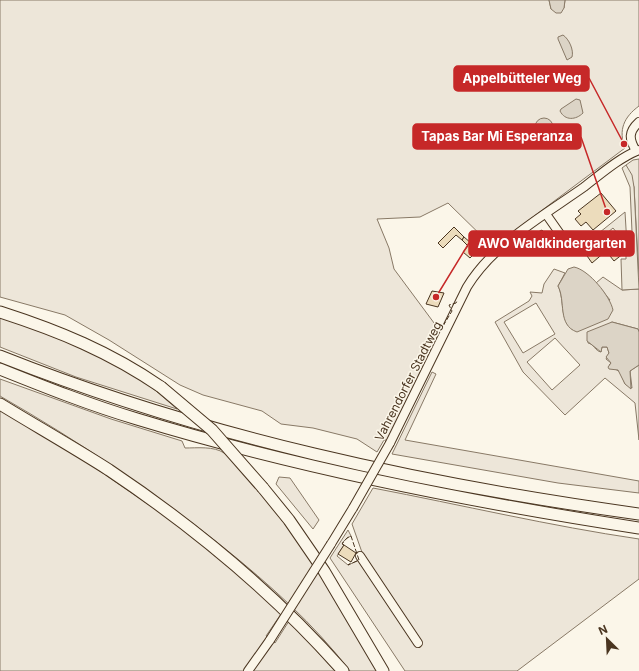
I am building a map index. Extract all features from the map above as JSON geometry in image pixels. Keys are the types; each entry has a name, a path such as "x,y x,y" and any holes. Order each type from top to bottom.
{"highway":[{"path":"0,312 40,325 94,347 130,365 161,387 208,426 289,520 324,572 383,671"},
{"path":"0,356 44,374 129,403 279,445 450,482 548,500 639,514"},
{"path":"0,369 136,419 311,466 511,507 639,528"},
{"path":"0,404 109,470 189,529 264,591 343,671"}],"street":[{"path":"637,150 630,135 632,129 639,122"},
{"name":"Vahrendorfer Stadtweg","path":"248,671 270,640 353,508 390,443 473,278 493,254 637,150"},
{"path":"544,216 572,251"},
{"path":"360,556 418,643"}],"shaded area":[{"path":"0,0 549,0 551,9 564,8 565,0 639,0 639,106 626,119 622,130 625,148 493,247 448,203 420,217 377,219 389,248 394,269 440,331 388,440 384,440 377,452 357,439 313,428 281,424 262,411 203,395 180,385 109,340 65,315 0,297"},
{"path":"549,0 565,0 564,8 561,13 556,13 551,9"},
{"path":"563,35 572,48 572,57 567,60 558,39 558,37"},
{"path":"576,99 580,100 583,113 574,118 565,117 560,111 561,109"},
{"path":"544,118 550,121 553,127 550,133 544,136 538,133 535,127 538,121"},
{"path":"639,159 639,277 634,187 626,165 633,160"},
{"path":"626,165 632,175 634,187 639,289 622,290 621,259 626,259 626,255 633,254 630,187 622,168"},
{"path":"625,212 627,245 613,228 583,253 579,249"},
{"path":"574,267 586,273 598,284 608,298 613,310 608,319 577,332 571,329 564,318 562,299 558,286 568,269"},
{"path":"554,269 565,273 558,286 566,321 573,330 610,300 596,283 603,277 622,290 639,289 639,332 638,329 612,322 588,337 588,343 601,352 602,347 607,347 609,353 606,359 611,363 609,365 620,372 625,384 632,388 630,371 639,365 639,440 635,403 605,378 565,415 523,372 495,322 529,301 532,296 530,292 542,293 544,284","holes":["536,303 555,334 523,353 504,322","555,338 580,365 552,390 527,362"]},
{"path":"0,317 88,350 121,366 137,376 177,409 76,377 0,347"},
{"path":"612,322 638,329 639,332 639,365 630,371 631,389 625,384 618,370 609,369 608,367 611,363 606,357 609,353 607,347 602,347 601,352 587,341 587,332"},
{"path":"432,372 436,374 405,440 639,481 639,493 558,483 392,454"},
{"path":"0,379 111,419 182,441 185,448 210,448 224,453 235,463 270,504 304,550 379,671 350,671 321,637 290,605 240,561 142,486 58,431 0,396"},
{"path":"0,410 68,449 184,529 232,568 281,614 266,636 275,643 289,621 335,671 0,671"},
{"path":"279,477 290,478 319,520 313,529 276,484"},
{"path":"373,488 539,522 639,539 639,579 517,671 405,671 330,558 348,530 351,536 342,543 344,545 337,556 348,565 364,558 352,524"}],"building":[{"path":"601,193 616,211 593,230 586,222 581,226 575,219 581,214 578,211"},
{"path":"454,227 464,237 462,240 456,235 443,248 438,243"},
{"path":"542,230 549,239 543,243 536,233"},
{"path":"612,231 620,240 616,244 624,253 614,261 606,251 592,263 585,253"},
{"path":"464,237 478,249 474,256 473,255 470,258 463,252 468,246 462,240"},
{"path":"432,291 444,293 438,307 426,304"},
{"path":"344,545 356,553 351,562 338,554"}],"fence":[{"path":"443,326 452,311 449,305 456,303 457,301"},
{"path":"344,545 342,544 351,536 359,560 348,565 351,562"}],"place":[{"name":"Appelbütteler Weg","path":"624,144"},
{"name":"Tapas Bar Mi Esperanza","path":"607,212"},
{"name":"AWO Waldkindergarten","path":"436,297"}]}
